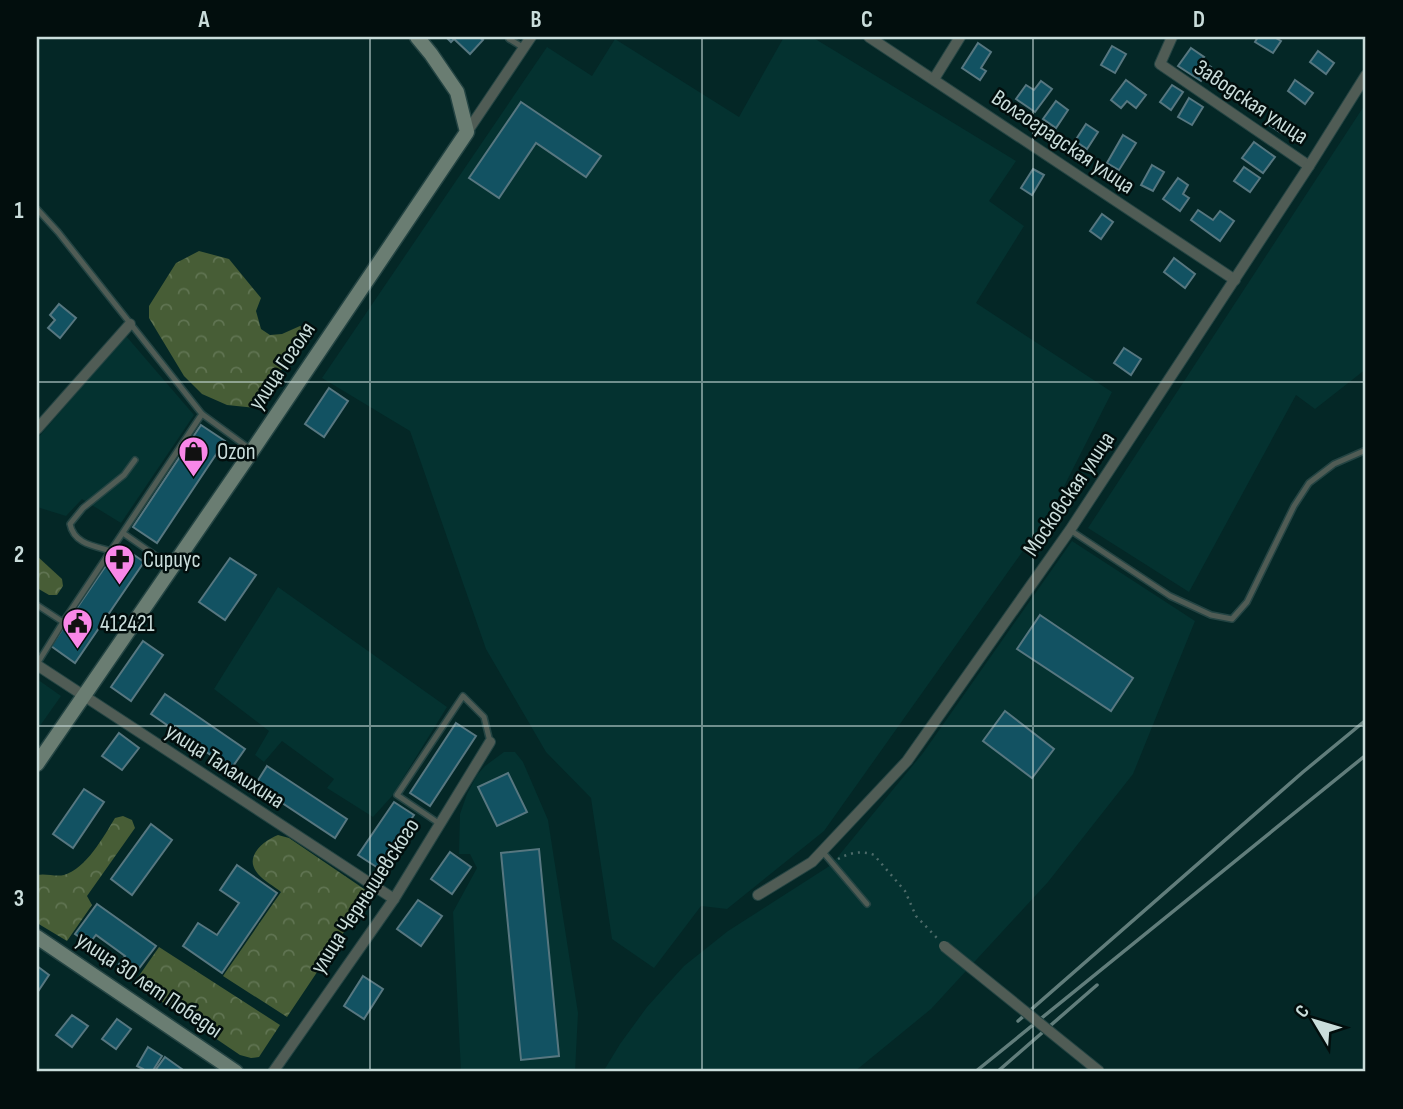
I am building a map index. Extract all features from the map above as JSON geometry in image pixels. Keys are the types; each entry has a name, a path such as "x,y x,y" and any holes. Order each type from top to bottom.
{"street":[{"path":"417,37 457,92 467,132"},
{"name":"улица Гоголя","path":"37,764 531,37"},
{"name":"Волгоградская улица","path":"869,37 1235,280"},
{"path":"934,79 960,37"},
{"name":"Заводская улица","path":"1172,37 1160,64 1309,166"},
{"name":"Московская улица","path":"758,895 812,862 907,761 1070,530 1366,75"},
{"path":"37,429 130,324"},
{"name":"улица Талалихина","path":"37,664 394,899"},
{"name":"улица Чернышевского","path":"274,1072 394,899 490,742"},
{"name":"улица 30 лет Победы","path":"37,937 236,1072"},
{"path":"944,946 1100,1072"}],"lane":[{"path":"511,37 509,39 524,48"},
{"path":"37,209 202,414 252,451"},
{"path":"37,664 202,414"},
{"path":"1070,530 1170,596 1210,615 1233,618 1247,602 1294,506 1309,482 1334,464 1366,450"},
{"path":"111,551 81,541 72,533 69,524 83,508 124,475 135,460"},
{"path":"123,533 173,567"},
{"path":"37,605 64,622"},
{"path":"440,824 397,795 463,696 484,717 490,742"},
{"path":"822,851 867,904"}],"path":[{"path":"831,862 855,852 874,855 905,891 915,916 944,946"}],"shaded area":[{"path":"784,37 812,37 1016,161 989,201 1024,226 976,303 1112,392 1052,510 824,831 727,909 701,906 654,968 612,939 591,798 546,752 486,649 410,431 322,378 547,47 592,76 615,39 739,117"},
{"path":"1366,103 1366,369 1315,409 1296,395 1189,592 1088,528"},
{"path":"126,336 194,415 121,523 82,499 66,516 37,507 37,439"},
{"path":"1072,541 1195,621 1133,774 1048,882 931,1009 854,1072 603,1072 647,1007 684,966 728,931 831,865 923,753"},
{"path":"278,587 447,707 392,796 373,817 327,788 334,779 282,741 264,762 255,755 269,731 214,689"},
{"path":"37,679 61,696 37,730"},
{"path":"504,752 515,752 523,762 548,820 578,1013 575,1072 461,1072 453,912 477,868 470,854 459,854 460,814 477,775"}],"green space":[{"path":"199,251 229,259 261,298 256,311 261,329 270,335 282,334 300,326 309,329 256,408 227,405 202,394 184,376 149,318 149,306 176,263"},
{"path":"37,556 62,579 63,586 57,595 49,595 37,588"},
{"path":"123,816 132,820 135,828 87,896 92,905 67,941 37,923 37,875 64,875 72,872 94,851 115,818"},
{"path":"278,835 289,838 370,893 287,1017 223,976 281,892 258,874 253,862 261,845"},
{"path":"159,947 280,1025 259,1057 240,1055 134,983"}],"building":[{"path":"446,37 479,37 483,40 470,54 454,39 451,42"},
{"path":"1258,37 1274,37 1281,41 1273,53 1255,42"},
{"path":"978,43 991,52 981,68 986,71 980,80 962,68"},
{"path":"1112,46 1126,54 1115,73 1101,65"},
{"path":"1191,48 1204,57 1201,60 1211,67 1201,81 1178,66"},
{"path":"1318,51 1334,63 1326,74 1310,62"},
{"path":"1126,80 1146,95 1136,108 1127,101 1121,108 1111,100"},
{"path":"1295,80 1313,93 1305,104 1288,91"},
{"path":"1041,81 1052,89 1035,112 1016,99 1026,85 1034,90"},
{"path":"1172,85 1183,92 1171,110 1160,102"},
{"path":"1189,98 1203,107 1192,125 1178,117"},
{"path":"1056,101 1068,110 1056,128 1043,119"},
{"path":"521,102 601,156 586,177 536,143 499,198 469,178"},
{"path":"1276,115 1288,123 1281,133 1269,125"},
{"path":"1086,124 1098,132 1087,149 1075,141"},
{"path":"1123,135 1136,143 1119,170 1107,163"},
{"path":"1254,142 1275,157 1263,173 1242,158"},
{"path":"1152,165 1164,172 1153,191 1141,185"},
{"path":"1244,167 1260,178 1250,192 1234,181"},
{"path":"1033,169 1044,175 1032,195 1021,188"},
{"path":"1178,178 1188,185 1183,194 1189,198 1180,211 1163,199"},
{"path":"1198,210 1213,220 1220,211 1234,221 1220,241 1191,220"},
{"path":"1102,214 1113,222 1101,239 1090,231"},
{"path":"1174,258 1195,274 1185,288 1164,272"},
{"path":"59,304 76,318 60,338 48,328 55,320 50,315"},
{"path":"1124,348 1141,359 1131,375 1114,363"},
{"path":"329,388 348,401 324,437 305,424"},
{"path":"201,425 225,441 157,543 133,527"},
{"path":"120,545 144,562 75,663 51,646"},
{"path":"230,558 256,575 225,620 199,602"},
{"path":"1040,615 1133,678 1111,711 1017,649"},
{"path":"143,641 163,655 131,701 111,687"},
{"path":"165,694 245,749 231,769 151,714"},
{"path":"1005,711 1054,749 1032,778 983,741"},
{"path":"456,723 476,736 430,806 410,793"},
{"path":"119,733 139,748 122,770 102,756"},
{"path":"267,766 347,819 335,838 255,785"},
{"path":"508,773 527,812 497,826 478,787"},
{"path":"84,789 104,802 73,848 53,834"},
{"path":"394,802 414,815 378,868 358,855"},
{"path":"151,824 172,840 132,895 111,879"},
{"path":"539,849 559,1056 521,1060 501,853"},
{"path":"450,852 471,867 452,894 431,879"},
{"path":"237,865 277,893 222,973 183,946 198,923 217,935 239,903 220,890"},
{"path":"418,900 442,916 421,946 397,929"},
{"path":"97,904 156,946 134,975 119,964 125,956 96,935 89,944 75,934"},
{"path":"37,966 49,975 37,993"},
{"path":"363,976 383,989 364,1019 344,1006"},
{"path":"72,1015 88,1026 72,1047 56,1035"},
{"path":"117,1019 131,1029 116,1049 102,1039"},
{"path":"148,1047 162,1056 152,1072 141,1072 143,1069 137,1066"},
{"path":"165,1057 186,1072 154,1072"}],"railway":[{"path":"1018,1021 1366,720"},
{"path":"975,1072 1366,755"},
{"path":"997,1072 1097,985"}],"place":[{"name":"Ozon","path":"194,479"},
{"name":"Сириус","path":"120,587"},
{"name":"412421","path":"77,651"}]}
